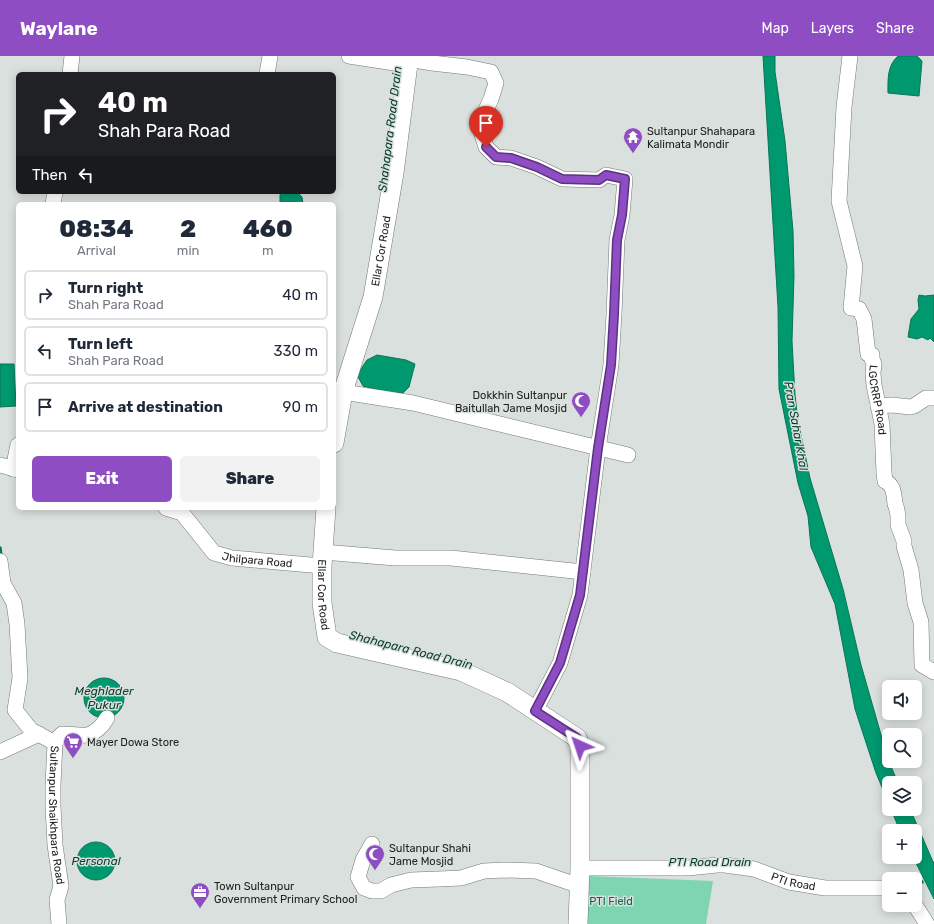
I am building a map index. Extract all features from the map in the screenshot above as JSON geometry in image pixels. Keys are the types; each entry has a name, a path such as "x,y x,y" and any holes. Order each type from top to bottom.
{"main road":[{"name":"Ellar Cor Road","path":"336,422 339,390 373,297 394,173 408,60"},
{"name":"Ellar Cor Road","path":"326,510 322,559 322,603 327,637 337,643 461,671 507,692 535,711"},
{"path":"535,711 577,738 580,746 580,876 578,924"}],"street":[{"path":"70,72 72,56"},
{"path":"267,72 270,56"},
{"path":"349,56 408,60 467,67 491,72 496,83 480,125 486,147 496,157 511,158 537,167 562,179 599,180 606,175 625,179 622,215 617,240 611,365 598,448 580,595 560,663 535,711"},
{"name":"LGCRRP Road","path":"850,56 844,107 839,201 855,266 851,308 859,309 864,319 868,354 872,355 874,364 873,373 882,424 885,481 890,483 892,488 894,504 898,515 898,525 904,541 911,570 915,603 921,622 922,665 934,672"},
{"path":"339,390 413,403 522,431 628,455"},
{"path":"878,406 910,407 926,398 934,398"},
{"path":"10,468 16,451"},
{"name":"Jhilpara Road","path":"172,510 182,513 214,553 232,558 451,558 583,572"},
{"name":"Sultanpur Shaikhpara Road","path":"0,561 3,583 14,603 17,624 20,678 15,710 31,730 55,743 53,806 55,845 61,886 57,900 59,924"},
{"path":"12,623 17,678 12,709"},
{"path":"55,743 62,734 87,735 103,724 107,718"},
{"path":"0,752 39,734"},
{"name":"PTI Road","path":"372,844 362,860 358,877 364,888 381,891 391,885 411,880 461,878 484,871 505,870 536,872 574,884 580,876 717,865 754,869 789,882 825,888 882,888"},
{"path":"919,912 927,924"}],"green space":[{"name":"PTI Field","path":"588,876 713,881 706,924 586,924"}],"water":[{"name":"Pran Sahar Khal","path":"763,56 775,56 775,72 785,141 793,231 794,276 792,341 798,421 810,478 843,589 861,665 882,738 882,768 892,768 895,776 882,776 882,787 855,709 835,604 811,547 808,516 798,483 779,389 778,307"},
{"path":"898,56 917,56 922,61 919,96 888,93 890,68"},
{"path":"299,194 302,197 303,202 280,202 280,195"},
{"path":"919,295 934,295 934,342 930,338 928,340 922,337 917,339 908,337 911,319 919,309"},
{"path":"377,355 406,360 415,364 409,387 403,393 383,391 363,386 357,375 367,360"},
{"path":"0,364 14,364 16,406 0,407"},
{"name":"Meghlader Pukur","path":"104,678 112,680 118,684 122,690 124,698 122,706 118,712 112,716 104,718 96,716 90,712 86,706 84,698 86,690 90,684 96,680"},
{"path":"894,816 913,816 917,824 897,824"},
{"path":"922,836 934,864 934,899 922,875 922,872 920,872 916,864 922,864"},
{"name":"Personal","path":"92,842 100,842 110,847 114,854 114,868 110,875 100,880 92,880 82,875 80,872 77,865 77,857 82,847 85,845"}],"waterway":[{"path":"0,548 1,558"}],"place":[{"name":"Sultanpur Shahapara Kalimata Mondir","path":"633,154"},
{"name":"Dokkhin Sultanpur Baitullah Jame Mosjid","path":"581,418"},
{"name":"Mayer Dowa Store","path":"73,759"},
{"name":"Sultanpur Shahi Jame Mosjid","path":"375,871"},
{"name":"Town Sultanpur Government Primary School","path":"200,909"}],"route":[{"path":"486,147 496,157 511,158 537,167 562,179 599,180 606,175 625,179 622,215 617,240 611,365 598,448 580,595 560,663 535,711 577,738 580,746"}],"water label":[{"name":"Shahapara Road Drain","path":"390,129"},
{"name":"Shahapara Road Drain","path":"411,650"},
{"name":"PTI Road Drain","path":"710,862"}]}
